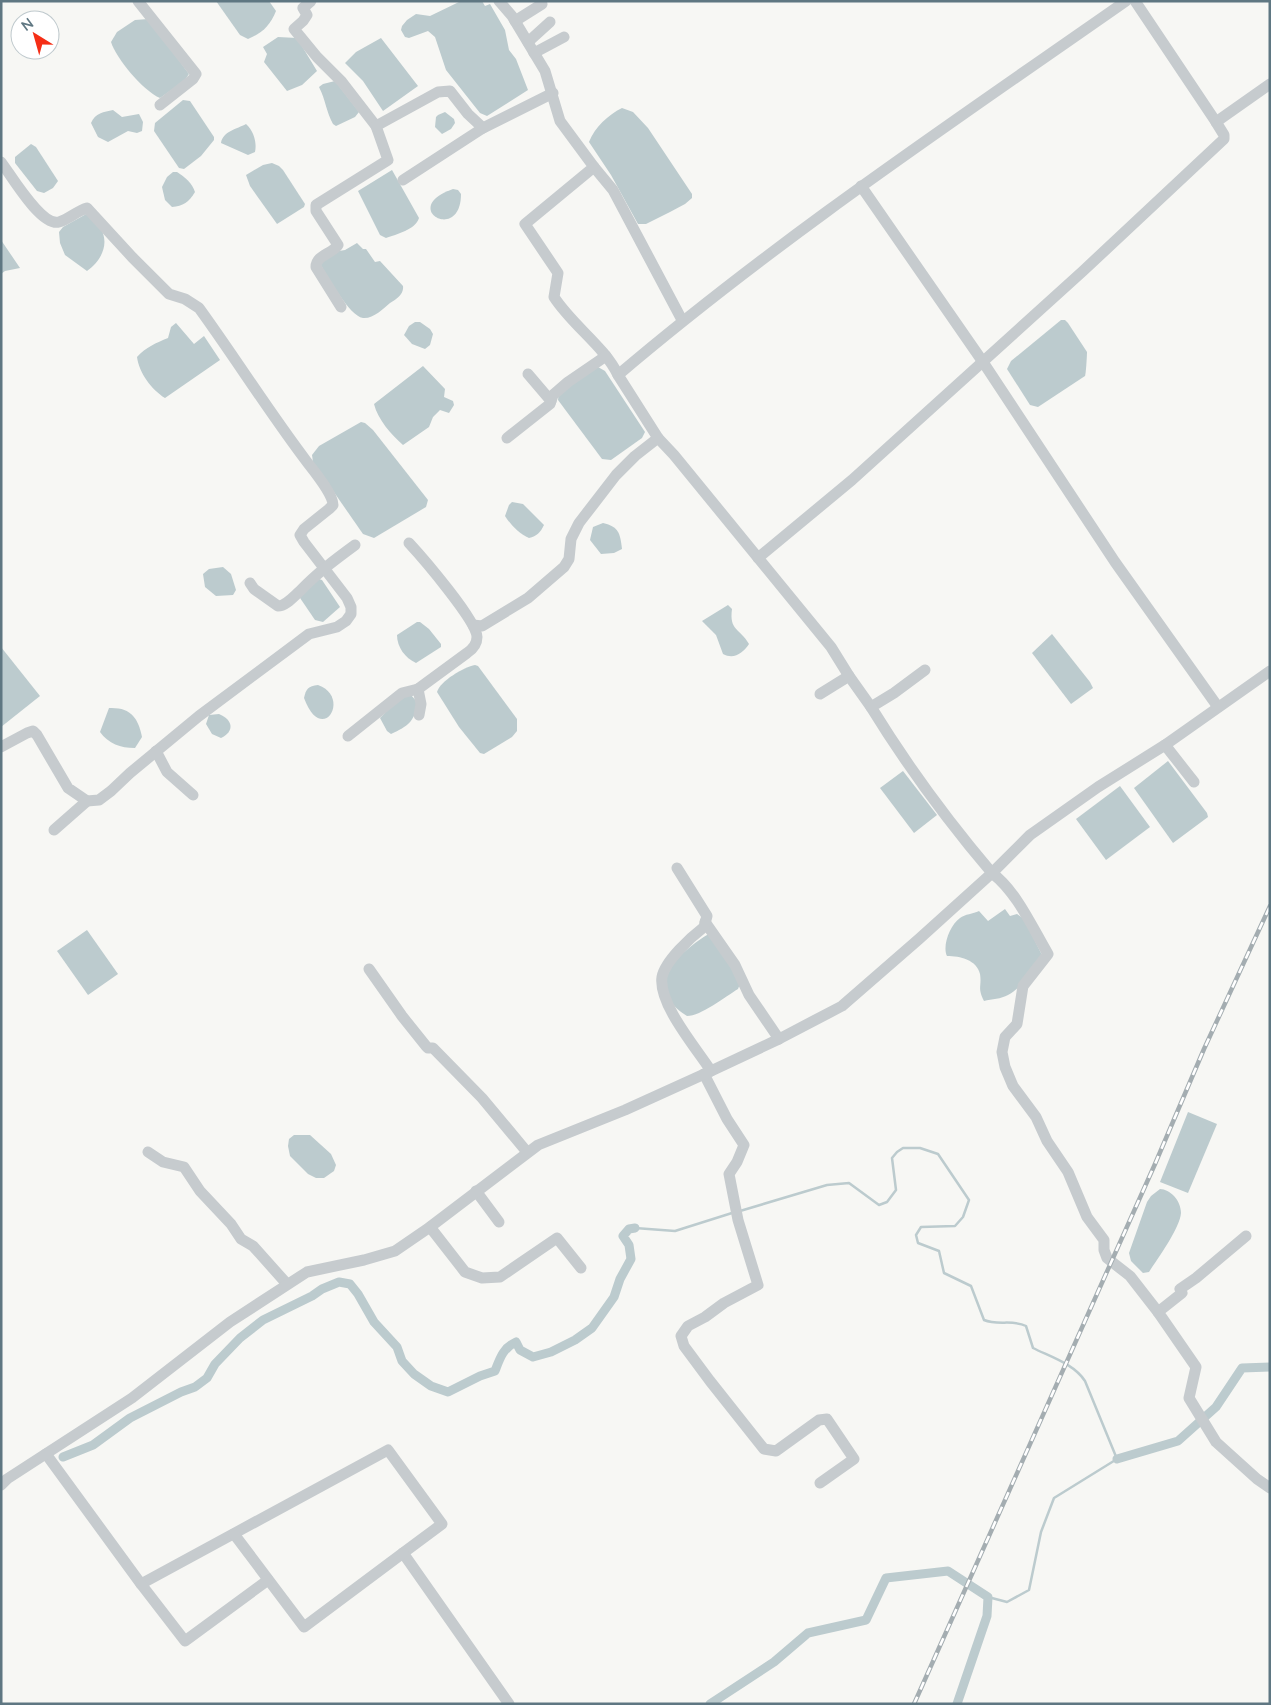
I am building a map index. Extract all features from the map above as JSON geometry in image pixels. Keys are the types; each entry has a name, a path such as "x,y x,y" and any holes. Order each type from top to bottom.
{"street":[{"path":"138,1 196,74 193,79 160,105"},
{"path":"311,1 302,8 307,15 294,29 316,57 342,82 376,126 388,160 316,205 316,211 338,245 319,259 316,263 316,268 341,307"},
{"path":"499,1 515,21 545,71 560,121 613,190 682,320"},
{"path":"618,375 682,320 861,186 1126,1"},
{"path":"758,558 852,480 983,362 1224,139 1224,135 1216,122 1135,1"},
{"path":"515,21 542,4"},
{"path":"528,42 550,22"},
{"path":"534,53 564,37"},
{"path":"1216,122 1270,84"},
{"path":"376,126 438,92 450,91 468,114 483,128"},
{"path":"403,180 483,128 553,93"},
{"path":"1,162 24,195 45,219 59,222 87,208 169,294 185,298 199,308 332,498 333,505 304,529 300,535 347,598 351,607 346,621 337,626 309,634 254,674 156,751 99,800 87,801 54,830"},
{"path":"594,167 526,224 558,273 554,297 563,310 613,364 658,438 831,647 900,754 928,793 954,828 992,873 999,878 1018,903 1048,954 1022,986 1017,1024 1005,1037 1002,1052 1005,1067 1014,1086 1036,1117 1047,1141 1068,1172 1087,1217 1104,1240 1107,1258 1130,1276 1158,1312 1196,1367 1189,1398 1216,1442 1257,1479 1270,1488"},
{"path":"861,186 983,362 1115,562 1218,707"},
{"path":"507,438 550,404 553,395 568,382 606,356"},
{"path":"528,374 551,401"},
{"path":"473,625 477,627 482,626 528,598 564,567 569,559 571,539 579,523 616,475 658,438"},
{"path":"348,736 402,693 418,689 473,648 478,635 456,601 409,543"},
{"path":"250,583 280,607 294,597 311,579 355,545"},
{"path":"871,707 926,670"},
{"path":"1,1485 7,1479 132,1398 230,1322 307,1272 364,1260 395,1251 430,1228 538,1145 626,1110 708,1073 842,1006 992,873 1030,834 1098,787 1165,745 1270,671"},
{"path":"820,694 849,676"},
{"path":"418,689 421,704 419,715"},
{"path":"1,746 33,732 37,735 68,788 87,801"},
{"path":"1165,745 1194,782"},
{"path":"156,751 167,772 192,795"},
{"path":"677,868 706,916 704,927 692,936 667,966 662,976 662,990 666,1001 708,1073 727,1119 744,1145 737,1162 729,1174 738,1220 758,1285 724,1303 705,1317 688,1326 681,1336 684,1346 764,1449 776,1451 819,1420 827,1419 854,1459 820,1483"},
{"path":"705,922 735,965 749,995 779,1039"},
{"path":"369,969 426,1046 433,1048 482,1098 527,1152"},
{"path":"148,1152 163,1162 184,1167 200,1191 287,1284"},
{"path":"476,1191 499,1222"},
{"path":"430,1228 465,1272 482,1278 500,1277 557,1238 581,1268"},
{"path":"1158,1312 1182,1293 1180,1289 1246,1236"},
{"path":"141,1584 388,1450 442,1524 304,1627 234,1534"},
{"path":"46,1454 185,1641 268,1580"},
{"path":"403,1553 509,1704"}],"shaded area":[{"path":"216,1 269,1 276,11 265,28 248,39 240,35"},
{"path":"461,1 482,1 485,6 490,4 505,30 509,50 516,59 528,90 487,116 480,113 446,70 435,37 428,31 409,38 405,37 401,30 407,20 416,14 430,16"},
{"path":"148,19 189,74 184,81 160,98 146,89 131,73 118,57 111,42 117,32 135,20"},
{"path":"278,37 297,38 317,71 302,85 287,91 264,62 267,54 263,47"},
{"path":"381,38 418,86 383,111 363,81 345,63 356,52"},
{"path":"335,81 359,112 355,117 336,126 333,124 319,87"},
{"path":"183,100 190,101 214,137 214,140 201,156 184,169 179,168 154,131 155,123"},
{"path":"622,108 633,112 648,128 692,194 692,198 685,204 646,224 638,224 611,175 589,142 602,122"},
{"path":"113,110 122,117 139,114 143,122 142,131 137,133 128,131 108,142 98,137 91,123 100,114"},
{"path":"445,112 454,119 455,123 451,129 442,134 435,127 436,117"},
{"path":"246,124 254,137 255,152 248,155 221,143 227,133"},
{"path":"31,144 36,147 58,181 53,188 44,193 37,191 15,163 15,157"},
{"path":"272,163 283,170 305,204 304,207 277,224 250,186 246,175 263,165"},
{"path":"392,170 419,218 410,229 386,238 380,235 358,191"},
{"path":"173,172 177,172 185,178 195,192 185,203 172,207 165,200 162,187 167,177"},
{"path":"453,189 458,190 461,194 458,209 452,217 444,219 436,217 431,212 431,205 438,197"},
{"path":"88,213 104,235 104,247 100,258 87,271 65,255 60,243 59,232 63,227"},
{"path":"1,240 20,268 5,271 1,274"},
{"path":"357,243 363,249 366,249 375,262 380,261 403,286 401,294 397,298 378,313 367,318 357,316 345,303 320,264 333,252 345,250"},
{"path":"1061,320 1065,320 1068,323 1087,352 1085,376 1038,407 1030,405 1007,369 1011,361"},
{"path":"415,322 420,322 430,329 433,334 430,345 425,349 412,344 404,335 409,326"},
{"path":"176,323 194,344 204,336 220,360 165,398 147,380 140,369 137,357 148,348 168,338 171,327"},
{"path":"423,366 445,389 444,397 453,401 454,405 449,413 440,410 433,417 429,427 403,445 382,421 374,404"},
{"path":"598,367 605,371 645,432 642,438 611,460 602,459 558,400 559,392"},
{"path":"361,422 373,430 428,500 426,507 374,538 363,534 313,462 312,455 319,446"},
{"path":"512,502 523,504 544,525 538,534 529,538 509,522 505,516"},
{"path":"603,523 616,529 622,549 614,553 601,554 590,540 593,527"},
{"path":"223,567 231,574 236,590 233,595 216,596 205,587 203,574 209,569"},
{"path":"319,579 322,580 340,607 323,622 315,620 298,595"},
{"path":"728,605 732,609 732,622 734,626 749,644 741,653 734,656 723,654 716,635 702,621"},
{"path":"420,622 429,629 441,644 441,647 416,663 402,652 398,644 397,635"},
{"path":"1052,634 1093,688 1071,704 1032,653"},
{"path":"1,647 40,696 1,727"},
{"path":"475,665 478,666 517,719 517,731 512,737 484,754 480,753 459,727 437,692 443,683 453,675"},
{"path":"318,685 328,691 333,699 333,707 325,719 319,718 311,712 304,698 308,688"},
{"path":"411,695 418,703 412,719 406,726 391,734 387,731 380,718 401,697"},
{"path":"109,708 123,709 136,719 142,737 135,748 115,744 107,740 100,732"},
{"path":"219,714 227,719 230,726 229,732 221,738 212,734 206,724 209,715"},
{"path":"1168,761 1207,813 1208,817 1173,843 1134,788"},
{"path":"903,771 937,815 914,833 880,788"},
{"path":"1120,786 1150,827 1106,860 1076,819"},
{"path":"1005,909 1010,916 1017,914 1024,919 1042,955 1027,977 1013,992 1002,997 984,1001 978,969 972,962 947,956 946,941 953,925 962,917 979,911 988,921"},
{"path":"87,930 118,974 88,995 57,951"},
{"path":"707,935 713,935 740,984 738,989 713,1006 699,1013 687,1016 674,1005 667,994 666,983 669,972 675,962 695,943"},
{"path":"1188,1112 1217,1124 1188,1193 1160,1182"},
{"path":"294,1135 310,1135 331,1154 336,1165 334,1171 324,1178 316,1178 308,1174 290,1156 289,1139"},
{"path":"1160,1189 1167,1191 1178,1202 1181,1213 1180,1219 1173,1235 1149,1272 1143,1273 1131,1261 1129,1253 1147,1202"}],"waterway":[{"path":"740,1211 827,1185 849,1183 879,1205 887,1202 896,1190 892,1158 903,1148 920,1148 938,1154 969,1200 963,1217 955,1226 921,1227 916,1235 918,1243 939,1251 944,1273 971,1286 984,1320 989,1322 1016,1323 1026,1326 1033,1348 1062,1362 1080,1375 1085,1381 1117,1459 1054,1498 1041,1532 1029,1590 1007,1602 988,1597"},
{"path":"635,1228 675,1231 732,1213"},
{"path":"63,1457 93,1445 130,1418 181,1392 195,1387 207,1378 215,1364 240,1338 263,1320 339,1282 350,1284 374,1322 397,1347 402,1361 414,1374 431,1386 448,1392 480,1376 495,1371 505,1350 516,1342 520,1350 533,1357 551,1352 575,1340 592,1328 614,1297 620,1279 631,1259 629,1245 623,1236 629,1229 635,1228"},
{"path":"1117,1459 1178,1441 1216,1407 1242,1368 1270,1367"},
{"path":"710,1704 774,1662 808,1633 866,1620 886,1578 948,1571 988,1597 987,1616 957,1704"}],"railway":[{"path":"914,1704 1155,1164 1204,1049 1270,906"}]}
